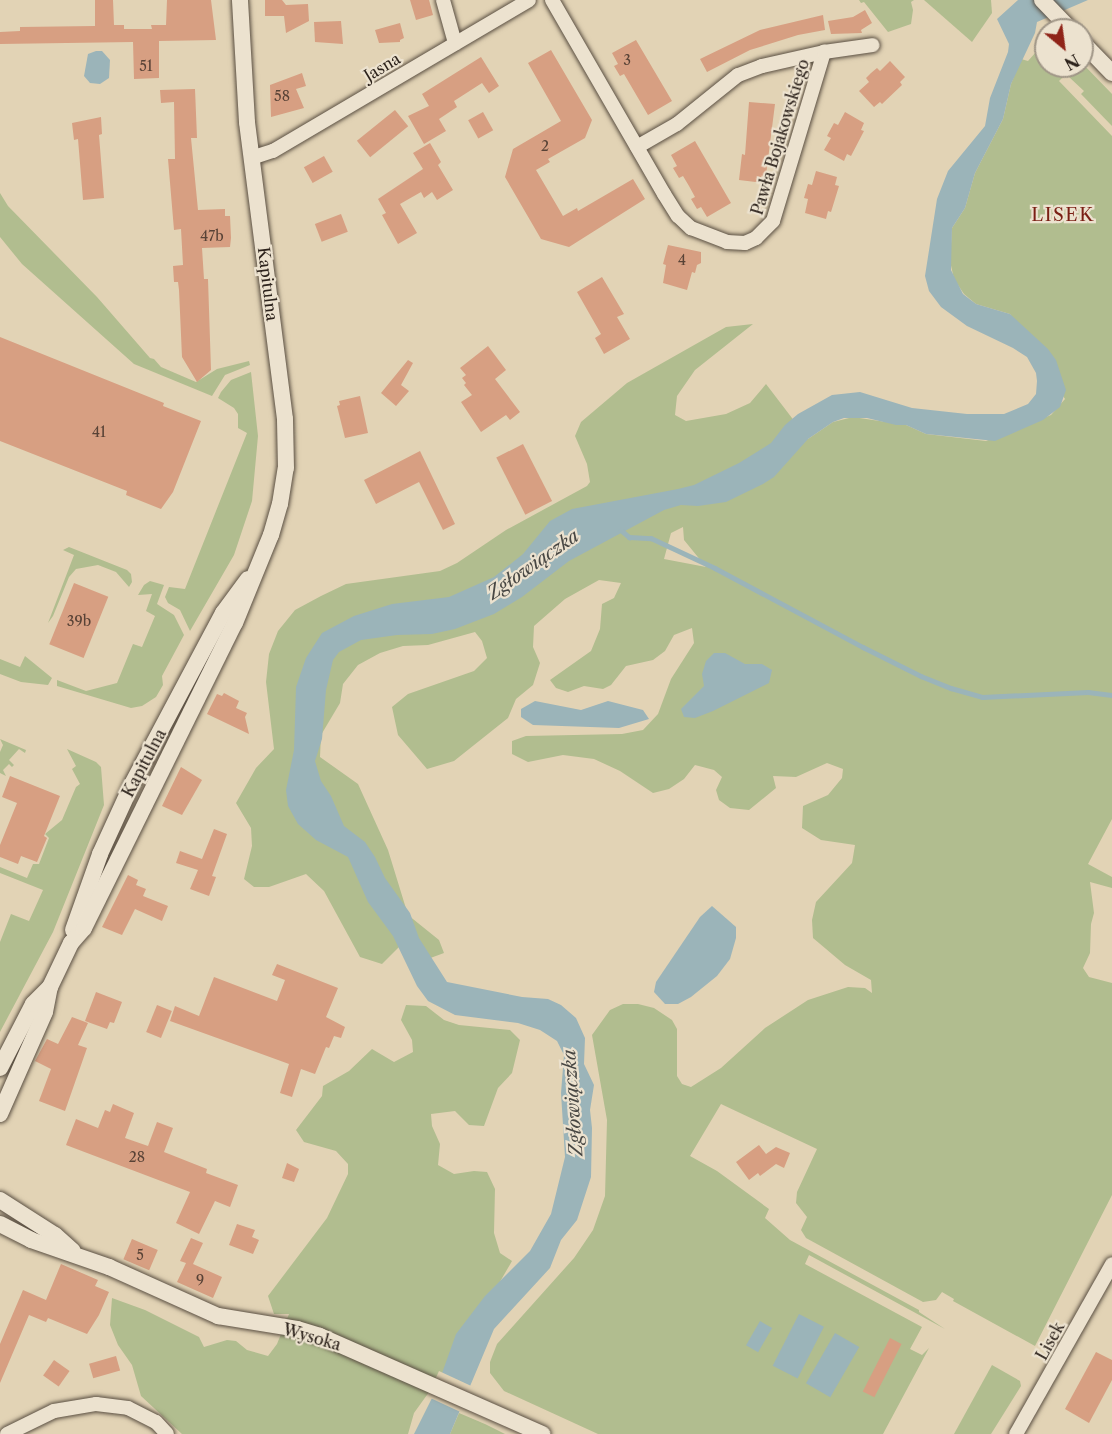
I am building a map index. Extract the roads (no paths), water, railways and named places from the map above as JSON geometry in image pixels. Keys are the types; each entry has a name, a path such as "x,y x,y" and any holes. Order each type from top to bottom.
{"street":[{"name":"Kapitulna","path":"0,1114 45,1012 50,987 71,943 74,926 100,854 127,794 223,613 260,564 280,504 287,449 245,105 240,0"},
{"path":"443,0 455,43"},
{"name":"Jasna","path":"251,158 273,151 529,0"},
{"name":"Pawła Bojakowskiego","path":"552,0 678,216 691,228 728,242 745,243 756,238 767,229 777,212 824,52"},
{"path":"1042,0 1059,18"},
{"name":"Pawła Bojakowskiego","path":"637,147 677,124 738,75 762,66 824,52 873,45"},
{"path":"1094,54 1112,73"},
{"name":"Kapitulna","path":"0,1068 33,1004 50,987"},
{"name":"Wysoka","path":"0,1200 55,1235 78,1255"},
{"name":"Wysoka","path":"1,1225 31,1240 78,1255 218,1316 320,1336 542,1434"},
{"name":"Lisek","path":"1016,1434 1112,1264"},
{"path":"8,1434 54,1411 96,1404 128,1408 156,1422 166,1434"}],"water":[{"name":"Zgłowiączka","path":"1018,0 1088,0 1046,18 1034,18 1034,35 1011,84 1003,119 975,173 965,208 952,228 951,270 963,294 976,304 1010,314 1048,349 1056,360 1066,390 1060,407 1043,420 995,441 926,434 906,425 867,418 844,418 833,422 808,439 774,477 763,484 726,502 698,506 681,505 664,510 569,561 522,597 494,614 455,629 432,634 397,635 361,640 339,652 333,660 326,690 322,739 315,761 321,781 331,796 344,826 365,842 375,857 385,878 410,913 419,938 447,982 522,997 548,999 561,1005 576,1018 585,1038 584,1064 594,1085 590,1110 591,1177 577,1220 561,1240 550,1268 494,1329 450,1434 414,1434 436,1390 456,1334 485,1296 530,1251 551,1214 565,1157 561,1093 564,1055 557,1041 540,1030 518,1023 455,1015 428,1001 417,986 393,936 368,902 348,857 316,840 298,824 288,806 286,790 294,750 296,687 306,658 322,633 354,616 392,604 449,597 494,577 523,554 550,521 572,509 694,485 739,463 771,443 785,425 798,414 832,395 860,392 912,408 967,414 1004,414 1028,404 1036,394 1037,381 1036,373 1027,357 967,326 941,307 929,291 925,276 937,199 948,171 985,126 990,98 1008,52 1009,44 997,19"},
{"path":"102,51 110,60 109,78 100,84 90,83 84,76 88,54"},
{"path":"714,653 725,653 745,664 762,664 772,670 769,683 713,711 695,718 684,717 681,709 704,686 702,674 706,661"},
{"path":"535,701 581,710 608,701 643,710 649,719 619,728 533,725 521,717 521,709"},
{"path":"712,906 736,927 736,938 730,959 717,976 691,997 678,1004 665,1004 654,992 656,982 700,917"},
{"path":"799,1314 824,1327 798,1378 773,1366"},
{"path":"760,1321 772,1328 758,1352 746,1345"},
{"path":"835,1333 859,1347 830,1397 806,1383"}],"waterway":[{"path":"621,530 629,537 651,538 715,568 863,647 951,688 982,697 1088,692 1112,695"}],"district":[{"name":"LISEK","path":"1063,215"}]}
